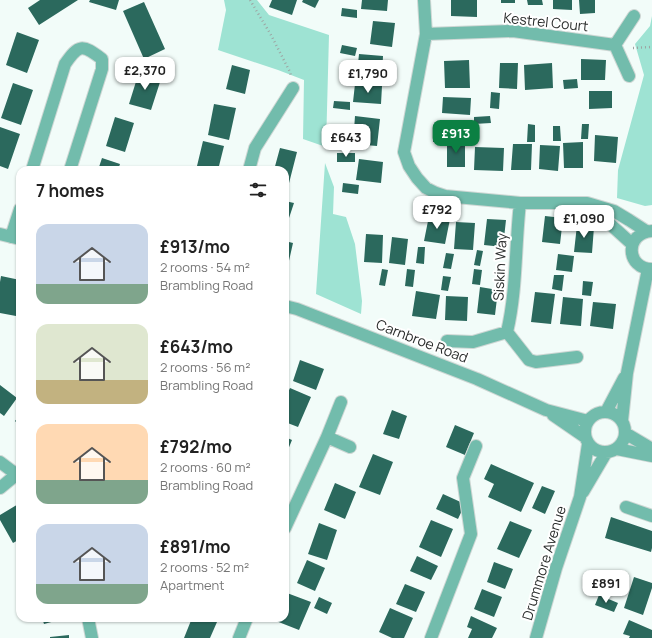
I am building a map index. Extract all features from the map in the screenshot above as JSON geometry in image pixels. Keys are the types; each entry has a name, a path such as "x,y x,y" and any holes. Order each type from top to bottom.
{"street":[{"path":"424,0 426,34 404,152 409,166 426,188 445,196 520,203 587,203 614,211 649,231"},
{"path":"629,76 614,45 634,16"},
{"name":"Kestrel Court","path":"426,34 513,31 614,45"},
{"path":"33,166 64,64 74,51 83,48 91,51 102,59 102,69 71,166"},
{"path":"250,166 255,148 293,88"},
{"name":"Siskin Way","path":"507,332 512,312 516,232 520,203"},
{"path":"587,203 632,244"},
{"path":"10,237 16,220"},
{"path":"612,451 622,443 627,373 650,269 642,267 635,261 632,255 632,244 640,234 649,231"},
{"name":"Carnbroe Road","path":"289,307 477,379 546,410 588,421"},
{"path":"447,341 472,342 507,332 530,360 536,362 577,357"},
{"path":"606,412 627,373"},
{"path":"290,504 327,438 341,402"},
{"name":"Carnbroe Road","path":"546,410 586,441"},
{"path":"652,449 624,427 617,416 606,412 594,415 585,427 586,441 595,451 612,451 652,456"},
{"path":"327,438 350,447"},
{"name":"Drummore Avenue","path":"536,638 556,568 580,497 586,441"},
{"path":"431,638 471,534 463,478 476,446"},
{"name":"Drummore Avenue","path":"580,497 612,451"},
{"path":"0,462 16,474"},
{"path":"0,488 16,477"},
{"path":"626,507 652,516"},
{"path":"89,622 92,638"},
{"path":"239,638 245,622"}],"path":[{"path":"250,0 271,35 290,72 293,88"}],"green space":[{"path":"224,0 257,0 269,15 329,35 326,147 303,139 304,80 218,50 226,10"},
{"path":"652,16 652,205 645,206 617,198 618,170 644,75 635,44 650,26"},
{"path":"325,163 334,187 333,214 346,217 355,244 362,301 361,314 316,294"}],"building":[{"path":"40,0 78,0 39,25 28,8"},
{"path":"90,0 119,0 116,10 89,2"},
{"path":"272,0 297,0 292,15 269,7"},
{"path":"303,0 319,0 315,8 302,2"},
{"path":"362,0 388,0 387,11 361,9"},
{"path":"451,0 477,0 477,17 451,16"},
{"path":"501,0 515,0 515,3 501,3"},
{"path":"527,0 542,0 543,5 528,5"},
{"path":"553,0 572,0 572,10 553,9"},
{"path":"579,0 595,0 595,13 580,14"},
{"path":"144,2 165,49 144,59 123,11"},
{"path":"342,8 357,10 357,18 341,16"},
{"path":"373,21 395,23 392,47 370,44"},
{"path":"17,32 39,40 27,73 6,65"},
{"path":"342,45 357,48 355,56 340,53"},
{"path":"359,54 383,56 382,76 357,74"},
{"path":"581,59 606,60 605,80 581,80"},
{"path":"469,60 470,88 445,88 444,61"},
{"path":"500,63 518,63 517,89 499,88"},
{"path":"552,63 553,88 525,90 524,65"},
{"path":"232,65 250,70 245,94 226,89"},
{"path":"139,72 161,79 151,110 129,104"},
{"path":"577,79 578,88 564,89 563,80"},
{"path":"13,83 33,90 21,125 1,118"},
{"path":"355,84 382,86 381,104 353,102"},
{"path":"589,91 612,91 612,108 589,109"},
{"path":"491,92 500,93 499,109 490,108"},
{"path":"443,97 471,98 470,115 442,113"},
{"path":"334,101 350,102 350,110 333,108"},
{"path":"214,104 236,108 229,140 208,135"},
{"path":"355,116 380,119 377,146 353,144"},
{"path":"490,116 491,123 474,124 474,117"},
{"path":"115,117 134,123 125,152 106,146"},
{"path":"528,124 535,125 535,142 527,142"},
{"path":"582,124 589,124 588,139 581,139"},
{"path":"434,126 443,126 442,142 433,142"},
{"path":"553,126 560,126 561,141 553,141"},
{"path":"0,127 20,134 8,169 0,166"},
{"path":"595,135 618,137 616,163 594,161"},
{"path":"447,140 465,140 465,167 447,167"},
{"path":"203,141 224,146 219,166 197,166"},
{"path":"583,142 583,168 564,168 563,143"},
{"path":"513,144 532,144 531,170 511,170"},
{"path":"540,145 560,146 558,171 539,169"},
{"path":"475,147 504,148 503,171 474,170"},
{"path":"280,148 297,152 289,183 289,166 275,166"},
{"path":"337,153 355,153 355,162 337,162"},
{"path":"102,158 120,164 119,166 99,166"},
{"path":"359,159 383,162 381,183 356,180"},
{"path":"343,183 359,185 358,194 342,192"},
{"path":"289,202 294,203 289,218"},
{"path":"429,216 450,219 445,244 424,241"},
{"path":"545,216 563,218 560,244 542,242"},
{"path":"487,219 506,220 503,247 484,245"},
{"path":"456,222 475,223 473,250 454,249"},
{"path":"577,225 594,227 592,253 574,252"},
{"path":"366,234 383,235 382,263 364,262"},
{"path":"392,237 408,239 405,265 389,263"},
{"path":"289,242 293,243 289,261"},
{"path":"418,247 425,247 424,264 416,263"},
{"path":"477,250 483,251 480,266 474,265"},
{"path":"446,253 454,254 451,269 443,268"},
{"path":"558,254 574,256 572,272 556,270"},
{"path":"382,269 388,270 385,286 379,285"},
{"path":"407,269 415,270 413,287 405,286"},
{"path":"474,269 482,270 480,285 472,284"},
{"path":"554,275 564,275 562,291 552,289"},
{"path":"1,276 16,279 16,316 0,313"},
{"path":"443,276 451,277 448,291 441,290"},
{"path":"583,281 593,282 591,296 582,295"},
{"path":"480,287 498,290 495,315 477,313"},
{"path":"416,291 440,295 436,319 412,316"},
{"path":"535,292 555,294 551,324 531,322"},
{"path":"446,296 468,297 467,321 445,320"},
{"path":"563,297 583,299 581,326 560,324"},
{"path":"593,302 616,304 613,329 590,326"},
{"path":"300,360 324,369 316,390 293,381"},
{"path":"0,385 16,397 16,399 4,416 0,413"},
{"path":"290,388 311,397 298,427 289,424"},
{"path":"392,410 407,416 399,439 383,434"},
{"path":"455,425 474,433 465,455 446,447"},
{"path":"289,439 292,440 289,447"},
{"path":"373,454 393,462 380,495 359,487"},
{"path":"491,464 534,483 521,512 488,497 494,484 484,479"},
{"path":"335,483 356,492 345,519 324,510"},
{"path":"542,486 555,491 545,514 532,508"},
{"path":"443,494 465,504 458,519 436,509"},
{"path":"16,505 16,541 13,543 0,520 0,515"},
{"path":"611,517 652,531 651,552 605,538"},
{"path":"431,520 453,529 441,557 419,547"},
{"path":"510,521 532,530 519,558 497,549"},
{"path":"319,523 337,530 327,560 308,554"},
{"path":"417,556 438,566 431,580 410,571"},
{"path":"307,560 325,568 315,591 297,583"},
{"path":"494,562 513,569 505,589 487,582"},
{"path":"634,577 652,583 652,588 643,615 624,608"},
{"path":"405,584 425,592 416,612 396,604"},
{"path":"482,589 502,597 494,617 474,609"},
{"path":"289,594 311,602 299,630 279,622 289,622"},
{"path":"599,595 618,603 614,612 595,605"},
{"path":"319,597 332,603 327,614 314,608"},
{"path":"390,608 413,618 404,638 392,638 379,632"},
{"path":"471,616 497,628 492,638 468,638 472,629 467,627"},
{"path":"629,620 652,630 652,638 629,638 630,636 623,634"},
{"path":"190,622 217,622 210,638 184,638"},
{"path":"69,635 69,638 50,638 50,637"}]}
